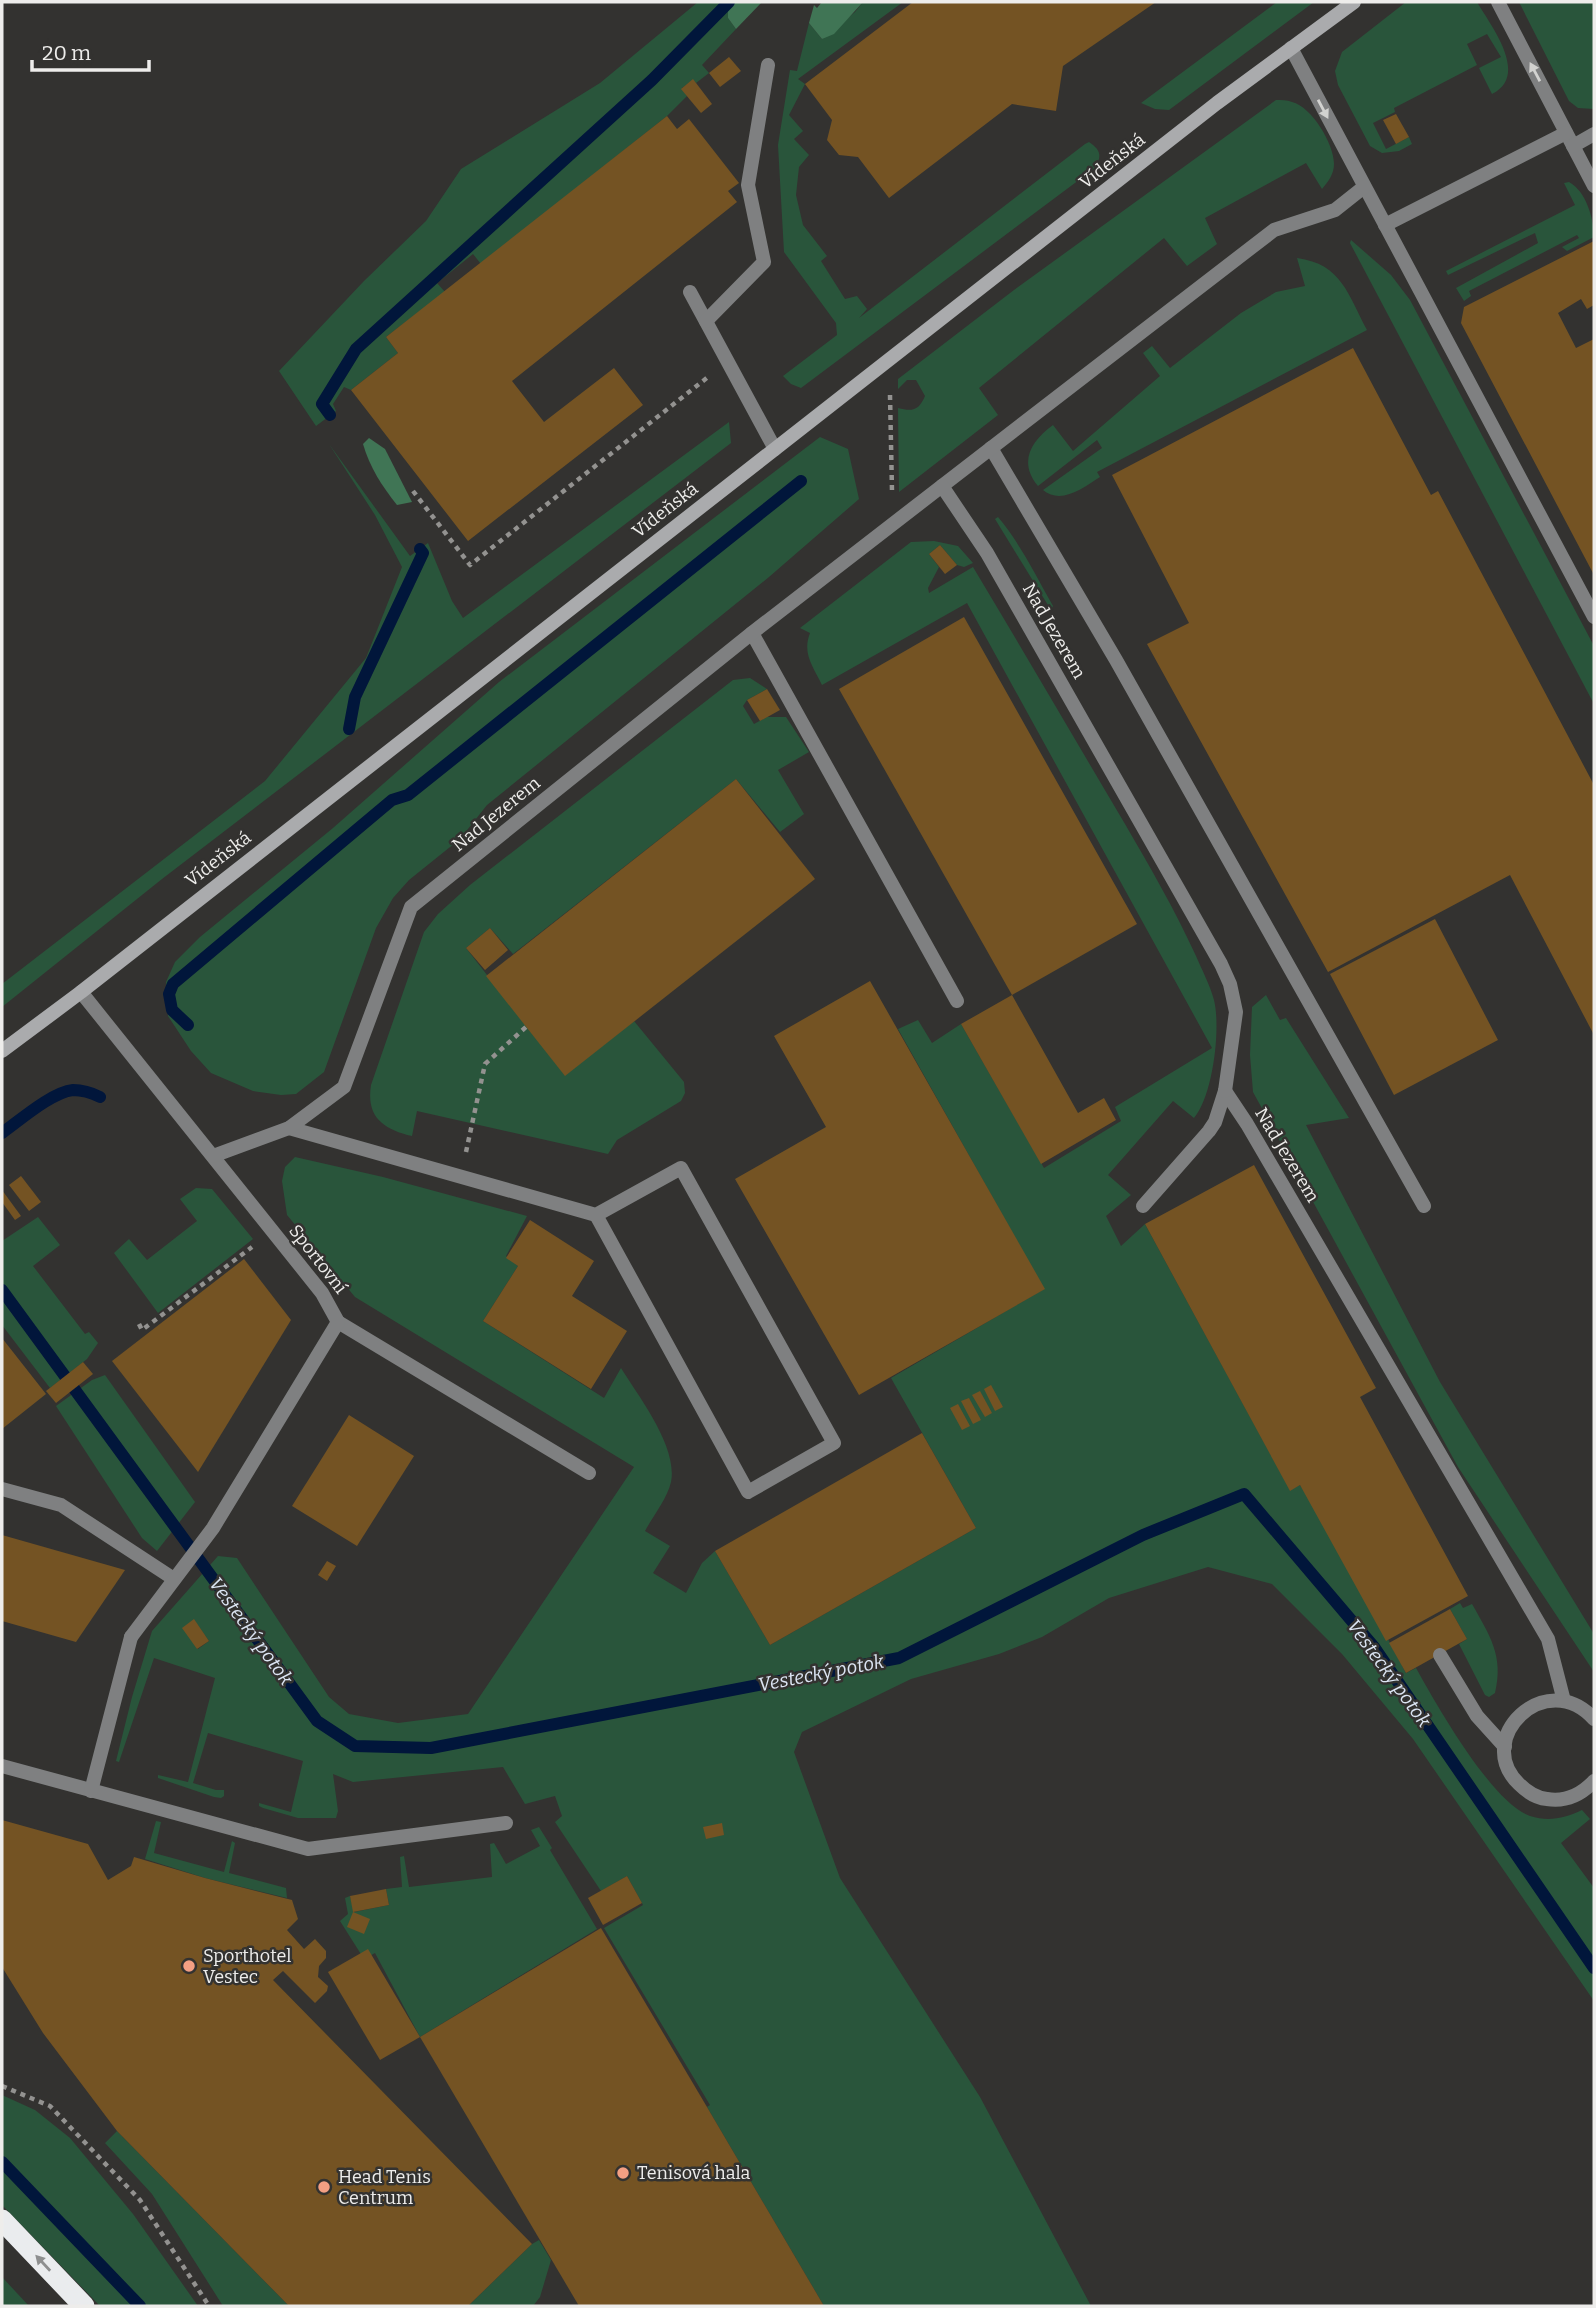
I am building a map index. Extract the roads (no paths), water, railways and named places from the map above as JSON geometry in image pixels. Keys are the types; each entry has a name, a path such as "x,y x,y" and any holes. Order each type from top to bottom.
{"highway":[{"path":"2,2220 84,2306"}],"main road":[{"name":"Vídeňská","path":"2,1051 1217,103 1354,2"}],"street":[{"path":"1498,2 1594,186"},
{"path":"1291,48 1594,617"},
{"path":"706,321 764,262 748,185 768,65"},
{"path":"1385,225 1570,140 1594,134"},
{"path":"942,486 1274,230 1335,210 1364,187"},
{"path":"691,292 775,449"},
{"path":"991,448 1116,660 1424,1206"},
{"name":"Nad Jezerem","path":"213,1156 289,1128 344,1087 411,907 942,486 987,552 1221,964 1230,984 1236,1012 1225,1091 1247,1124 1548,1639 1564,1701"},
{"path":"752,634 957,1001"},
{"name":"Sportovní","path":"81,992 322,1293 338,1322 213,1528 131,1637 92,1791"},
{"path":"1143,1206 1209,1131 1215,1122 1225,1091"},
{"path":"289,1128 596,1215 681,1168 834,1443 748,1492 596,1215"},
{"path":"338,1322 590,1473"},
{"path":"2,1489 61,1505 174,1579"},
{"path":"1440,1656 1477,1716 1505,1747"},
{"path":"1594,1719 1581,1707 1564,1701 1547,1700 1531,1706 1518,1716 1509,1731 1505,1747 1507,1764 1514,1780 1526,1791 1542,1799 1558,1801 1573,1797 1587,1789 1594,1781"},
{"path":"2,1766 308,1849 506,1823"}],"waterway":[{"path":"330,415 322,404 356,349 652,80 729,2"},
{"path":"188,1025 172,1010 169,994 173,984 392,800 408,795 801,481"},
{"path":"349,729 355,697 423,553 420,549"},
{"path":"2,1133 46,1101 65,1092 73,1090 100,1097"},
{"name":"Vestecký potok","path":"2,1290 317,1721 355,1746 431,1748 899,1658 1143,1535 1244,1494 1374,1647 1594,1968"},
{"path":"2,2162 140,2306"}],"place":[{"name":"Sporthotel Vestec","path":"189,1966"},
{"name":"Tenisová hala","path":"623,2173"},
{"name":"Head Tenis Centrum","path":"324,2187"}]}
